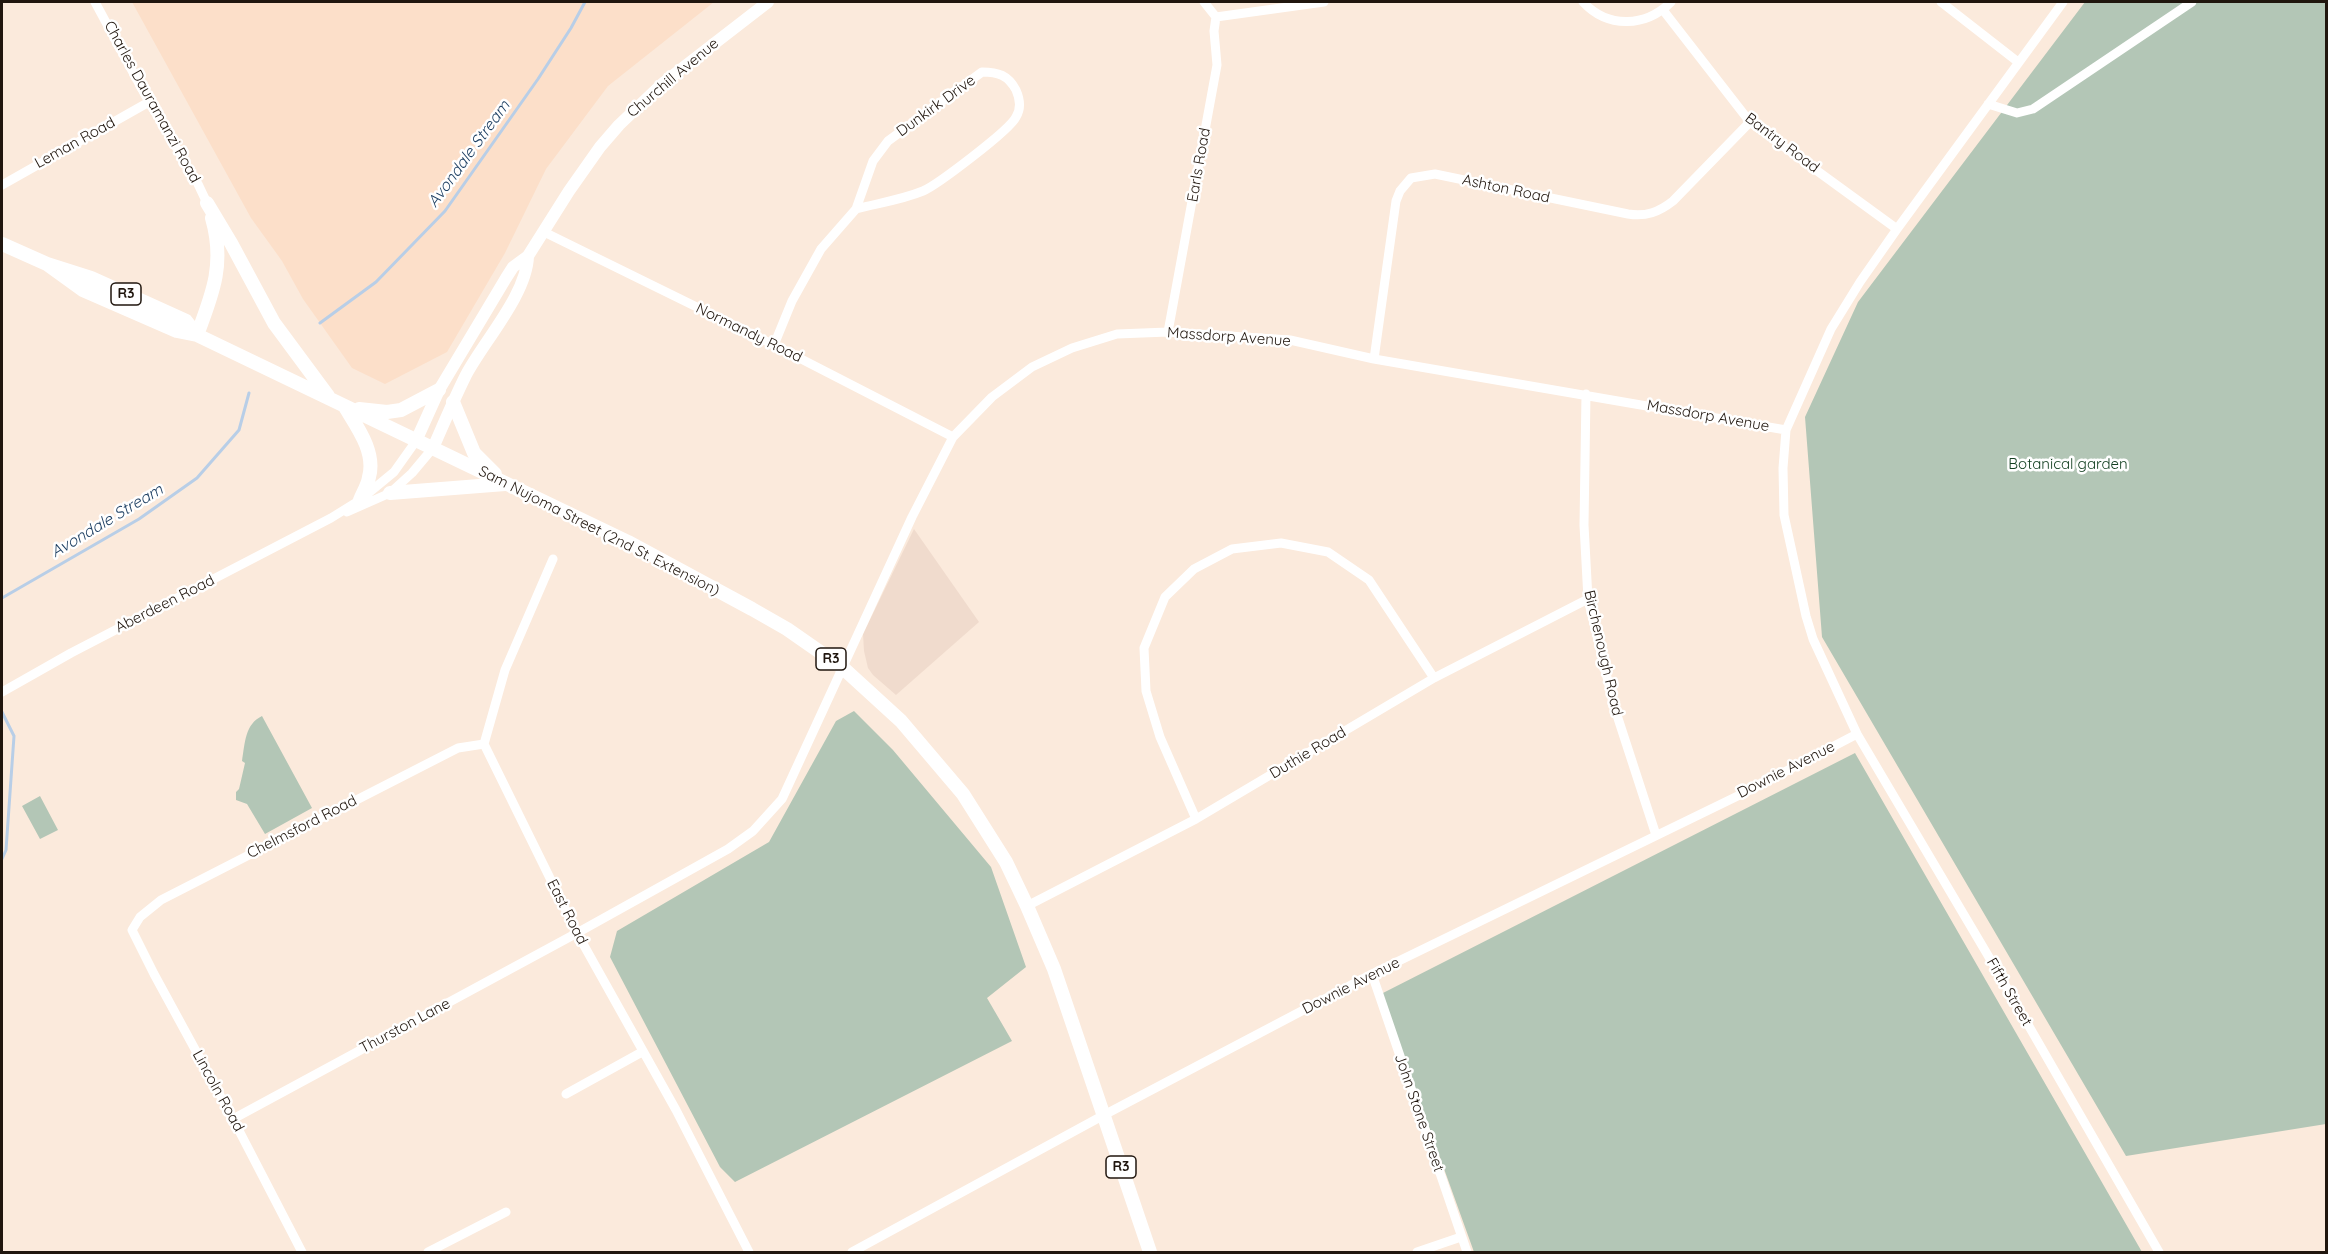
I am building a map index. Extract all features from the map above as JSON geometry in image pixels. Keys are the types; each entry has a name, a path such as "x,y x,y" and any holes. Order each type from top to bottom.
{"highway":[{"path":"197,335 218,273 218,243 207,203"},
{"path":"207,203 274,323 330,399"},
{"name":"Sam Nujoma Street (2nd St. Extension)","path":"2,244 47,264 91,278 186,321 197,335 628,542 787,629 843,668 901,722 963,794 1001,853 1054,969 1150,1252"},
{"path":"345,407 387,412 401,410 439,390"},
{"path":"453,402 474,453 505,484"},
{"path":"345,407 365,441 369,453 370,476 360,500"},
{"path":"390,494 505,484"}],"main road":[{"name":"Churchill Avenue","path":"416,441 439,390 506,278 513,267 528,256 600,147 638,105 662,84 768,2"},
{"name":"Churchill Avenue","path":"433,448 467,373 520,285 528,267 528,256"}],"street":[{"name":"Charles Dauramanzi Road","path":"96,2 149,102 207,203"},
{"path":"1204,2 1216,17 1324,2"},
{"path":"1582,2 1603,17 1634,22 1649,18 1671,2"},
{"path":"1941,2 2018,62"},
{"name":"Fifth Street","path":"2063,2 1897,229 1831,329 1786,430 1783,468 1784,515 1806,616 1830,677 1857,734 1996,969 2158,1252"},
{"path":"1988,104 2017,113 2032,109 2192,2"},
{"name":"Bantry Road","path":"1663,10 1750,122 1897,229"},
{"name":"Earls Road","path":"1168,332 1216,65 1214,31 1216,17"},
{"name":"Dunkirk Drive","path":"774,345 792,301 821,249 856,209 873,161 888,141 982,72 998,72 1008,79 1016,90 1020,103 1016,117 1004,132 926,190 904,198 856,209"},
{"name":"Leman Road","path":"2,185 149,102"},
{"name":"Ashton Road","path":"1374,359 1396,201 1400,191 1411,178 1435,174 1628,214 1647,215 1664,208 1673,201 1750,122"},
{"name":"Normandy Road","path":"544,232 774,345 953,437"},
{"name":"Massdorp Avenue","path":"843,668 912,517 953,437 992,397 1032,367 1072,348 1117,334 1168,332 1290,340 1374,359 1786,430"},
{"name":"Birchenough Road","path":"1586,394 1584,525 1588,599 1617,717 1656,835"},
{"name":"Aberdeen Road","path":"2,692 71,653 331,518 360,500 394,472 416,441"},
{"name":"Aberdeen Road","path":"331,518 366,506 390,494 433,448"},
{"path":"1196,819 1160,737 1146,691 1144,648 1165,597 1194,569 1232,549 1281,543 1328,552 1369,580 1434,678"},
{"path":"484,744 505,670 553,559"},
{"name":"Duthie Road","path":"1027,906 1196,819 1434,678 1588,599"},
{"name":"Thurston Lane","path":"233,1119 577,933 728,849 753,831 782,799 843,668"},
{"name":"Downie Avenue","path":"852,1252 1104,1115 1372,974 1752,789 1857,734"},
{"name":"Chelmsford Road","path":"132,930 140,916 161,900 458,748 484,744"},
{"name":"East Road","path":"484,744 577,933 676,1110 749,1252"},
{"name":"Lincoln Road","path":"132,930 302,1252"},
{"name":"John Stone Street","path":"1372,974 1467,1252"},
{"path":"566,1094 642,1052"},
{"path":"428,1252 506,1212"},
{"path":"1418,1252 1461,1237"}],"shaded area":[{"path":"132,2 714,2 608,86 546,169 505,253 447,352 385,384 352,368 303,299 282,261 251,218"},
{"path":"914,529 979,622 896,695 868,668 863,634"}],"green space":[{"name":"Botanical garden","path":"2085,2 2326,2 2326,1124 2126,1156 1822,637 1805,417 1858,302"},
{"path":"854,711 893,750 991,867 1026,967 987,998 1012,1041 735,1182 720,1167 610,957 617,931 769,842 836,721"},
{"path":"262,716 312,808 265,834 247,804 236,800 236,792 239,789 245,763 242,761 245,741 252,724"},
{"path":"1855,753 2142,1252 1474,1252 1381,994"},
{"path":"40,796 58,830 40,839 22,806"}],"waterway":[{"name":"Avondale Stream","path":"320,323 376,282 445,211 538,79 585,2"},
{"name":"Avondale Stream","path":"2,598 139,519 197,478 239,430 249,393"},
{"name":"Avondale Stream","path":"2,712 14,736 6,850 2,859"}]}
